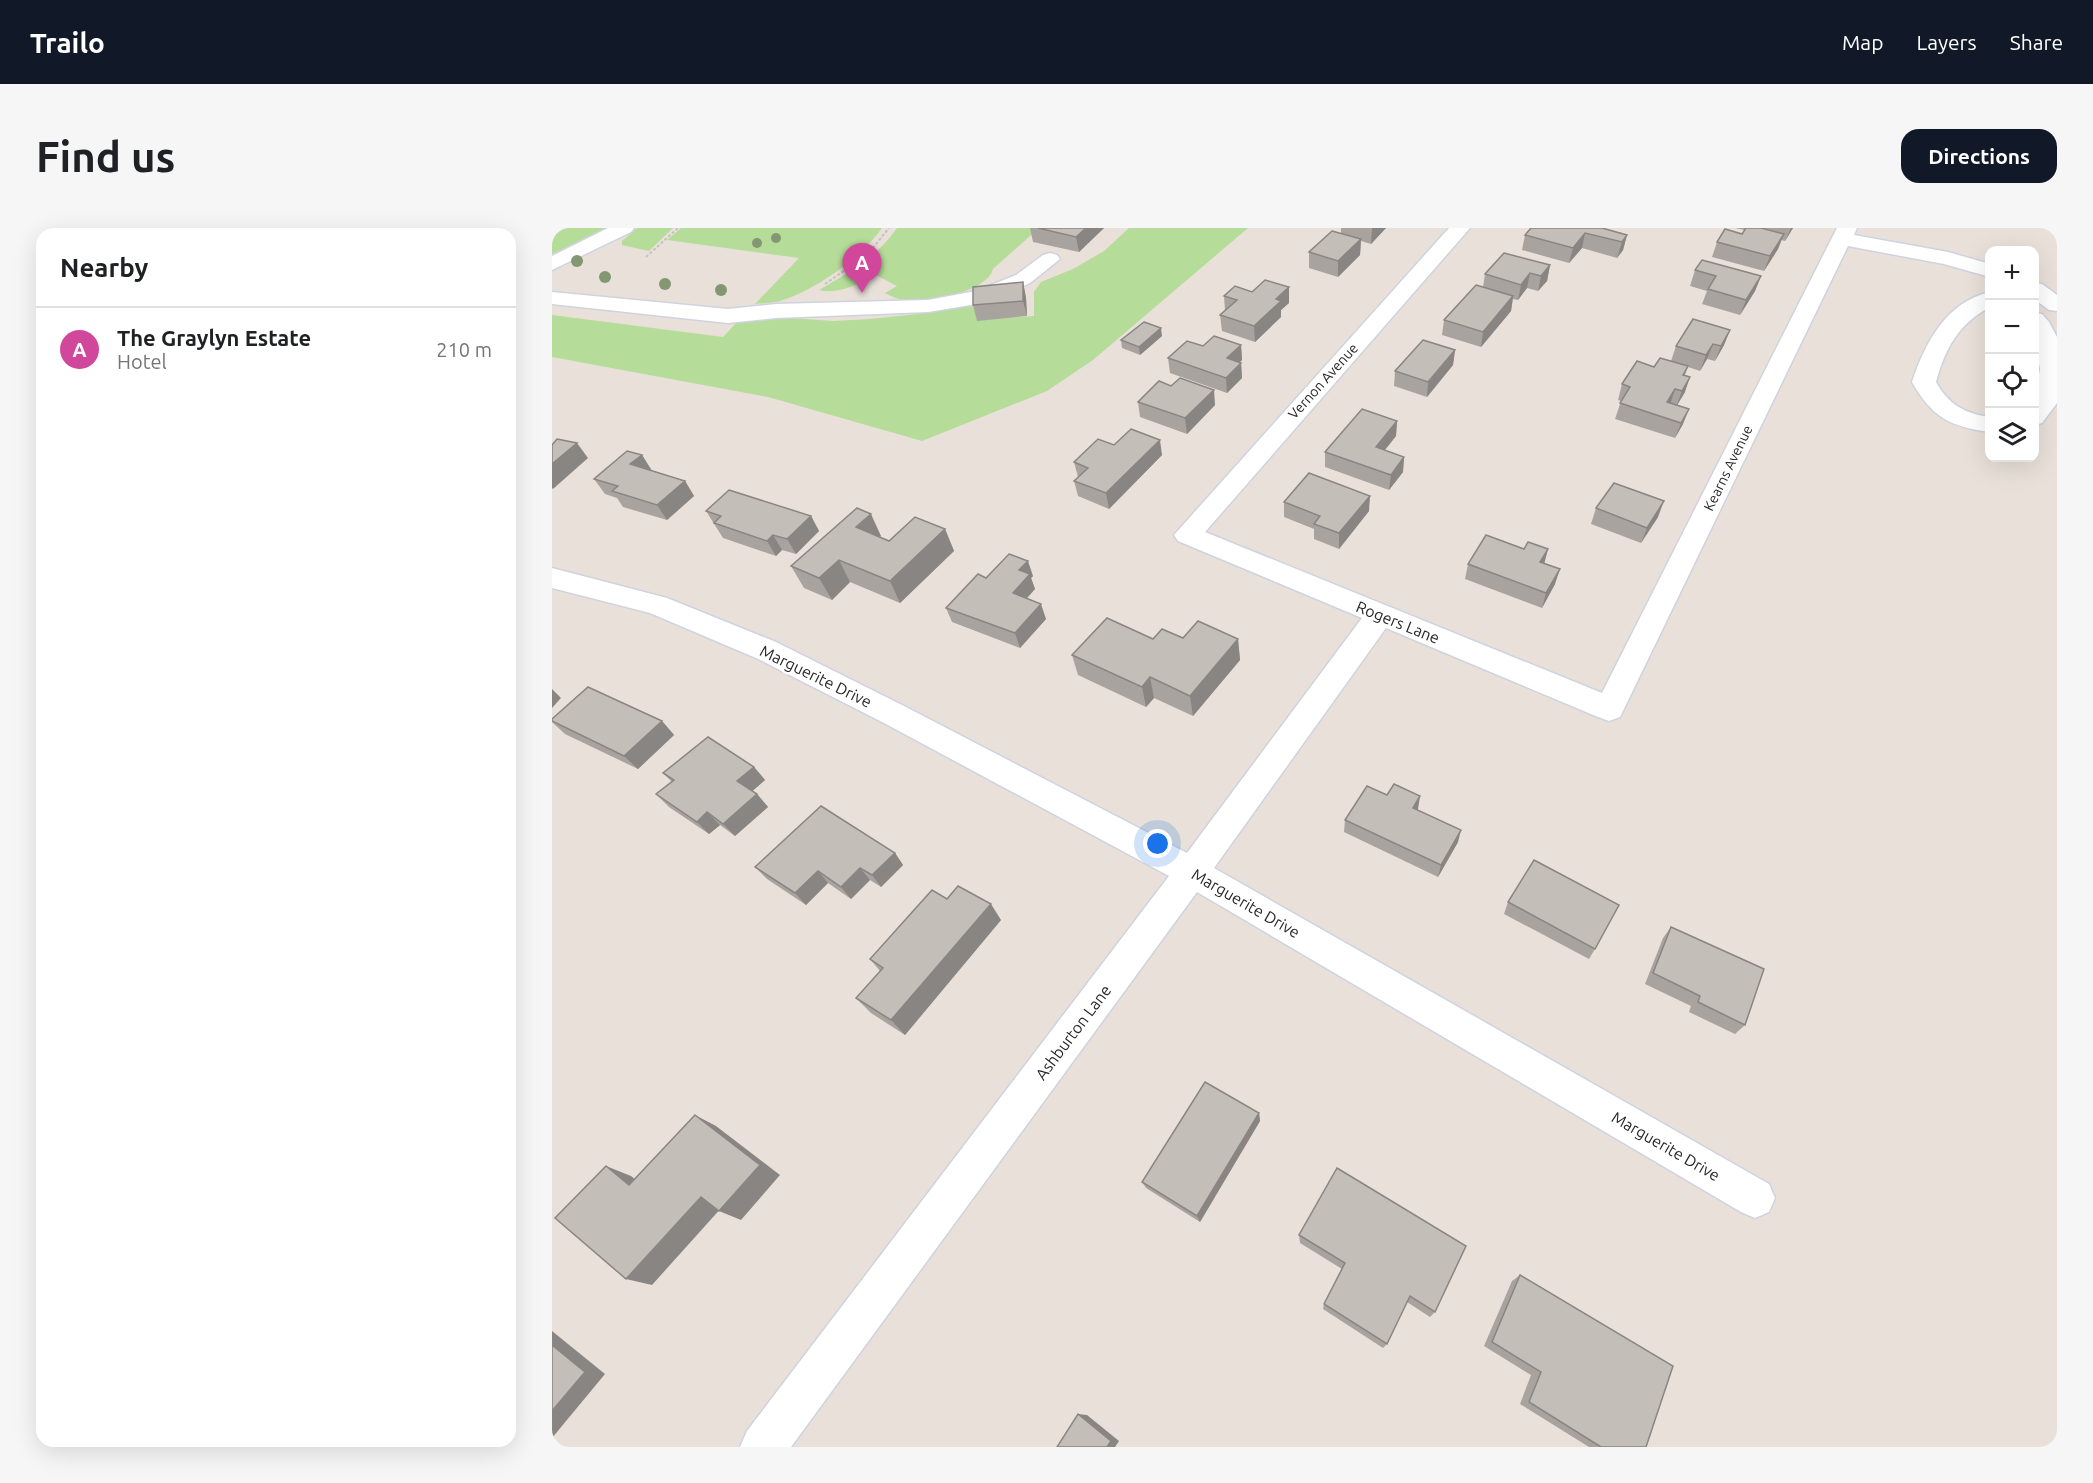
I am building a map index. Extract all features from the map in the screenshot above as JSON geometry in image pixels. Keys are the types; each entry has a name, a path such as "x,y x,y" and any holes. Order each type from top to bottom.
{"street":[{"path":"552,264 624,228"},
{"name":"Vernon Avenue","path":"1187,535 1460,228"},
{"path":"1845,234 1948,258 1985,270"},
{"name":"Kearns Avenue","path":"1609,709 1845,234"},
{"path":"552,298 728,316 795,310 899,308 967,300 1023,279 1050,259"},
{"path":"1985,425 1970,423 1934,402 1924,382 1929,365 1944,335 1964,313 1986,300"},
{"path":"2039,322 2043,324 2052,341 2055,375 2054,397 2043,414 2039,416"},
{"name":"Rogers Lane","path":"1187,535 1609,709"},
{"name":"Marguerite Drive","path":"552,578 657,605 766,650 895,715 1192,872 1755,1198"},
{"name":"Ashburton Lane","path":"763,1447 1192,872 1380,615"}],"path":[{"path":"646,256 678,228"},
{"path":"795,310 832,278 868,254 889,228"}],"green space":[{"path":"552,228 610,228 552,254"},
{"path":"637,228 673,228 649,251 622,245 622,241"},
{"path":"681,228 882,228 851,261 824,280 783,300 755,304 799,258 667,240"},
{"path":"897,228 1039,228 993,269 989,277 981,283 971,289 946,297 922,301 895,298 885,293 897,286 876,275 841,290 819,290 871,256"},
{"path":"1129,228 1248,228 1093,360 1047,391 922,441 768,397 552,357 552,315 723,337 739,320 776,317 833,321 870,319 918,314 977,302 977,320 1034,316 1034,292 1041,282 1073,269 1104,251"}],"building":[{"path":"1038,228 1086,228 1076,237"},
{"path":"1531,228 1602,228 1627,235 1622,242 1585,233 1573,248 1525,235"},
{"path":"1746,228 1761,228 1784,234 1770,256 1717,242 1725,229 1742,234"},
{"path":"1332,231 1361,239 1338,261 1309,252"},
{"path":"1504,253 1550,265 1541,276 1530,273 1521,285 1485,274"},
{"path":"1702,260 1761,276 1746,300 1708,289 1716,276 1695,270"},
{"path":"1265,280 1289,287 1276,299 1281,301 1254,326 1220,315 1237,300 1224,296 1235,286 1252,292"},
{"path":"1023,282 1023,301 973,305 973,287"},
{"path":"1476,285 1513,296 1483,332 1444,320"},
{"path":"1693,319 1730,330 1721,346 1713,344 1706,355 1676,346"},
{"path":"1144,322 1161,328 1139,347 1121,340"},
{"path":"1214,336 1241,345 1227,358 1241,363 1226,378 1168,358 1187,341 1203,346"},
{"path":"1423,340 1455,350 1428,382 1395,371"},
{"path":"1660,358 1688,366 1683,375 1690,377 1682,391 1675,389 1667,402 1689,409 1681,423 1620,403 1630,387 1622,384 1637,361 1654,367"},
{"path":"1180,378 1214,390 1185,418 1138,402 1159,381 1171,386"},
{"path":"1362,409 1397,421 1376,447 1404,457 1391,475 1325,452"},
{"path":"1131,429 1160,440 1106,493 1074,481 1088,468 1074,462 1098,439 1114,445"},
{"path":"557,439 577,443 552,464 552,445"},
{"path":"627,451 642,455 630,464 685,481 657,505 612,491 618,486 594,479"},
{"path":"1309,473 1370,496 1339,533 1314,524 1320,516 1284,502"},
{"path":"1614,483 1664,501 1647,528 1596,508"},
{"path":"729,490 811,516 787,539 773,535 767,541 714,523 721,516 706,511"},
{"path":"857,508 871,514 856,527 889,541 915,517 945,529 890,581 839,560 819,578 791,566"},
{"path":"1486,535 1524,549 1528,542 1548,549 1540,562 1560,569 1546,593 1468,564"},
{"path":"1009,554 1028,561 1019,570 1030,574 1013,593 1041,604 1015,633 946,608 978,574 986,578"},
{"path":"1107,618 1153,639 1162,629 1183,638 1198,621 1238,639 1190,696 1150,677 1142,687 1072,655"},
{"path":"588,687 662,721 624,756 552,721"},
{"path":"708,737 754,767 737,781 757,794 723,824 707,812 697,822 656,794 674,780 663,773"},
{"path":"1394,784 1420,796 1413,808 1461,830 1441,865 1345,820 1367,786 1387,795"},
{"path":"821,806 895,853 872,875 860,868 841,887 818,871 795,893 755,867"},
{"path":"1534,860 1619,905 1595,949 1508,902"},
{"path":"958,886 991,904 891,1020 856,998 883,968 870,959 932,890 947,899"},
{"path":"1671,927 1764,969 1745,1025 1698,1002 1700,996 1653,973"},
{"path":"1205,1082 1259,1113 1197,1216 1142,1182"},
{"path":"695,1115 760,1165 719,1211 701,1197 626,1279 555,1218 606,1166 629,1185"},
{"path":"1337,1168 1466,1246 1435,1312 1410,1296 1387,1344 1324,1304 1345,1263 1299,1235"},
{"path":"1520,1275 1673,1366 1646,1447 1601,1447 1529,1402 1541,1372 1492,1342"},
{"path":"552,1345 585,1372 552,1411"},
{"path":"1078,1414 1111,1441 1107,1447 1057,1447"}],"place":[{"name":"The Graylyn Estate","path":"862,293"}]}
